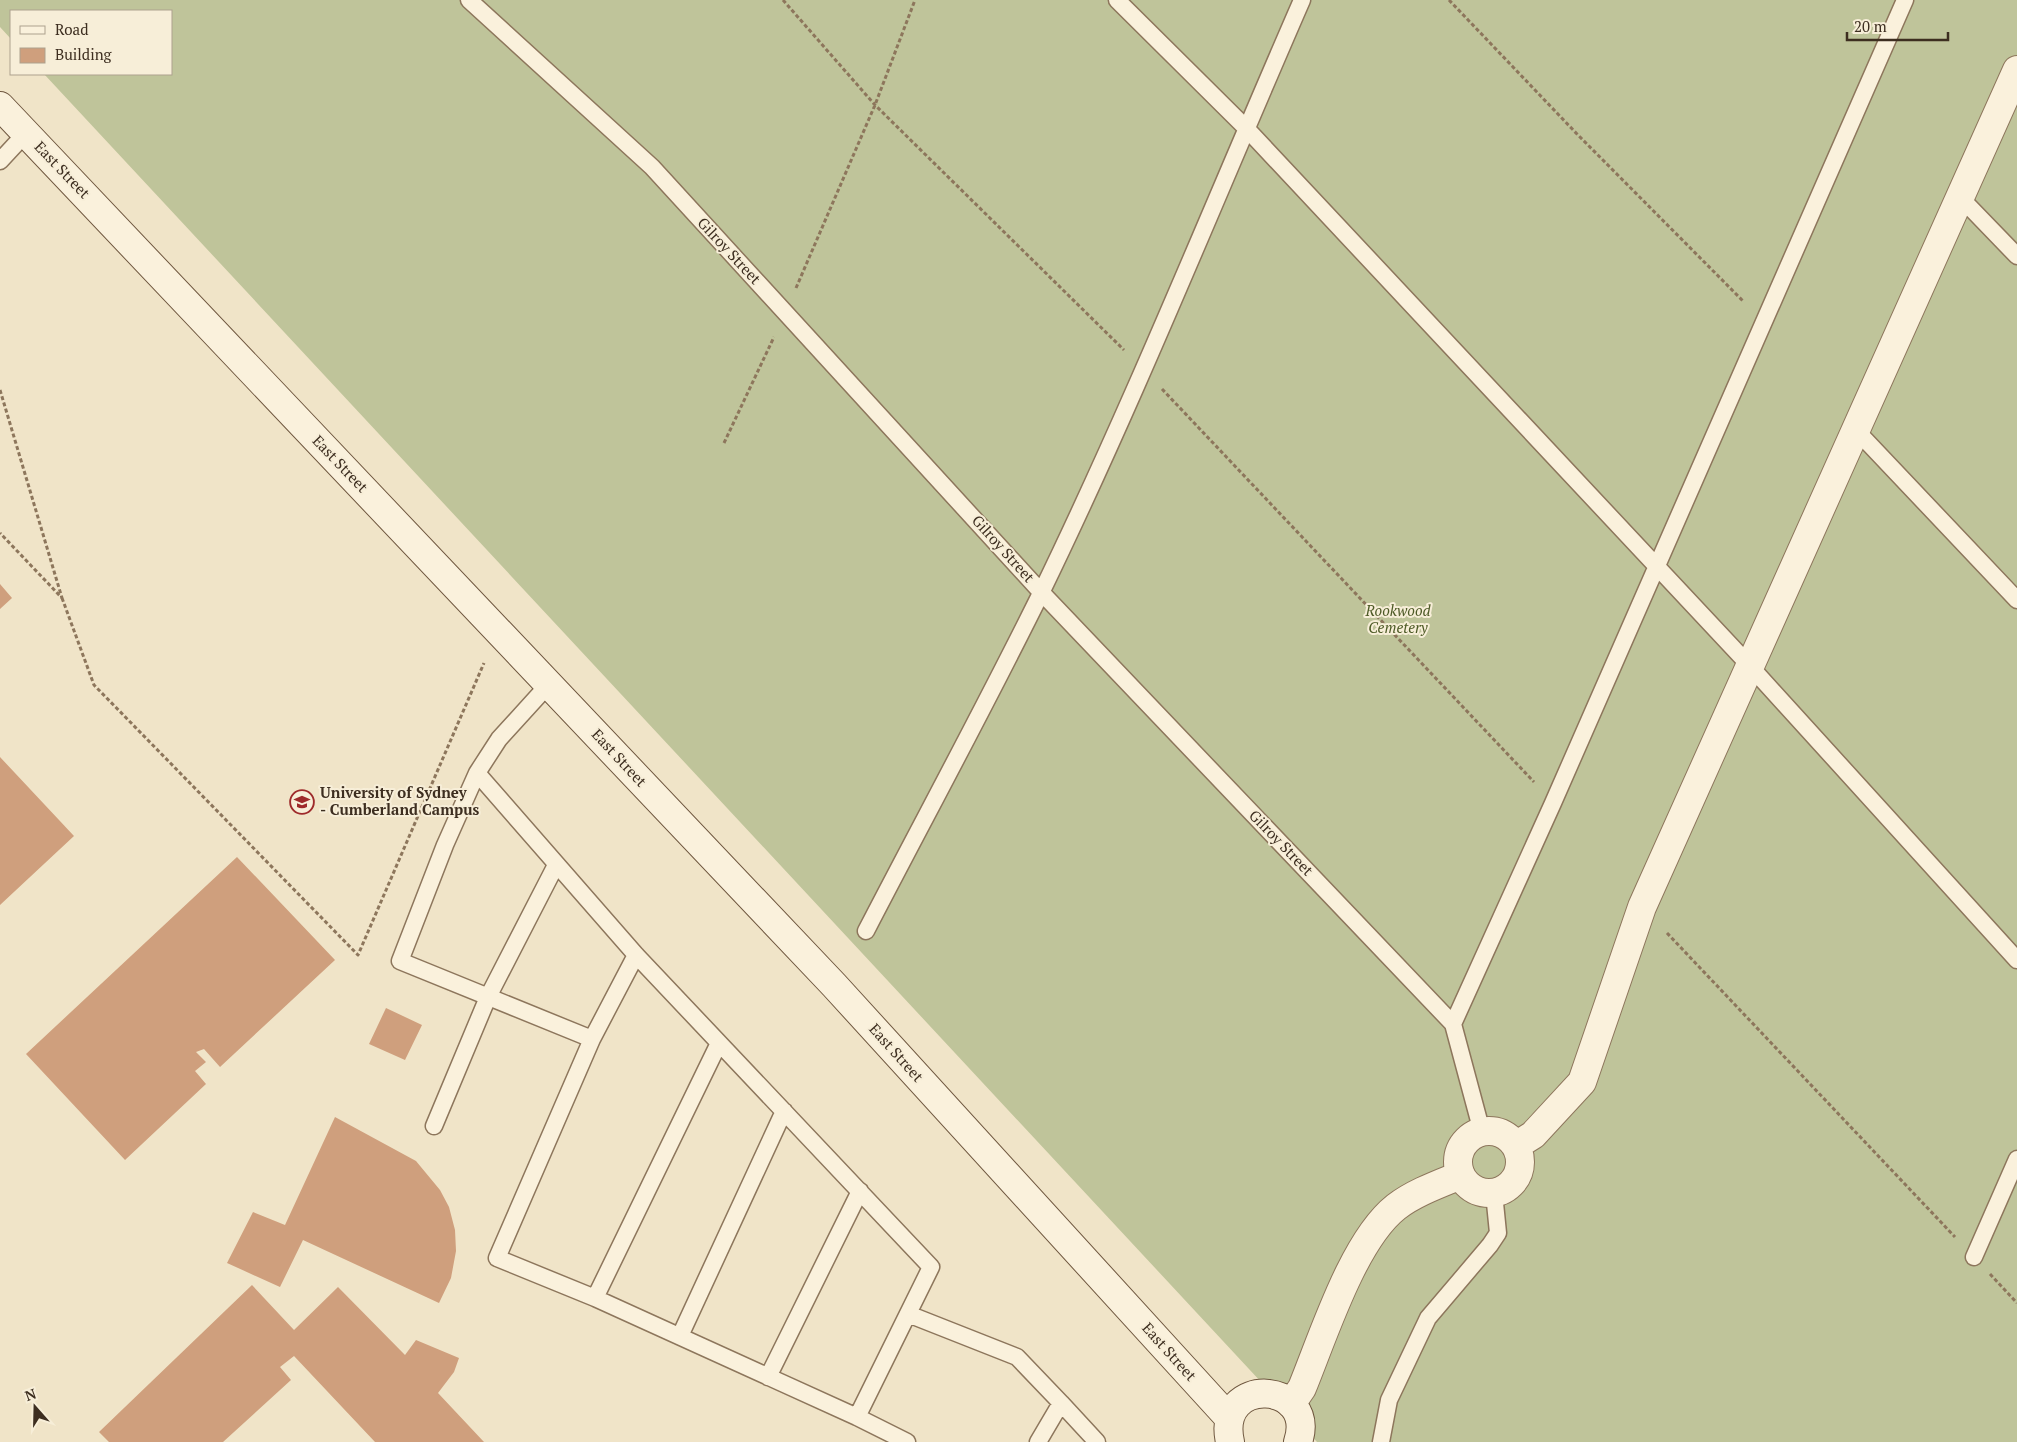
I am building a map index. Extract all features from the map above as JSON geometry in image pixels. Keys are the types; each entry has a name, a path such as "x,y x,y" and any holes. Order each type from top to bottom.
{"main road":[{"path":"1516,1146 1533,1135 1582,1082 1642,907 2017,70"},
{"name":"East Street","path":"0,106 834,985 1230,1430"},
{"path":"1482,1132 1502,1133 1516,1146 1521,1155 1521,1165 1513,1184 1504,1190 1494,1193 1474,1190 1461,1175 1458,1157 1461,1148 1473,1135 1482,1132"},
{"path":"1291,1404 1302,1388 1347,1280 1375,1229 1396,1207 1408,1199 1461,1175"},
{"path":"1230,1430 1234,1408 1242,1400 1262,1392 1273,1393 1283,1397 1298,1413 1300,1424 1298,1442"}],"lane":[{"name":"Gilroy Street","path":"469,0 652,167 1041,592 1453,1024 1482,1132"},
{"path":"1117,0 1246,128 1657,566 2017,960"},
{"path":"866,930 1041,592 1144,370 1302,0"},
{"path":"1453,1024 1553,803 1905,0"},
{"path":"0,162 26,133"},
{"path":"1960,197 2017,256"},
{"path":"1856,430 2017,600"},
{"path":"549,684 499,739 477,773 444,845 400,960 592,1039"},
{"path":"477,773 636,955 931,1267 857,1417"},
{"path":"434,1126 488,997 556,865"},
{"path":"636,955 592,1039 497,1258 680,1336 857,1417 906,1442"},
{"path":"594,1298 719,1043"},
{"path":"680,1336 784,1111"},
{"path":"1974,1257 2017,1159"},
{"path":"768,1377 860,1191"},
{"path":"1381,1442 1389,1400 1428,1318 1498,1233 1494,1193"},
{"path":"908,1314 1017,1357 1097,1442"},
{"path":"1038,1442 1061,1403"}],"path":[{"path":"783,0 875,105 1144,370 1553,803"},
{"path":"724,444 786,312 875,105 915,0"},
{"path":"1449,0 1577,134 1763,322"},
{"path":"0,390 62,598 94,685 358,955 498,630"},
{"path":"0,533 62,598"},
{"path":"1642,907 2017,1303"}],"green space":[{"name":"Rookwood Cemetery","path":"0,0 2017,0 2017,1442 1317,1442 45,75 172,75 172,10 10,10 10,38 0,27"}],"building":[{"path":"0,584 12,598 0,609"},
{"path":"0,757 74,836 0,905"},
{"path":"237,857 335,960 220,1067 204,1049 196,1052 206,1062 195,1071 206,1084 125,1160 26,1054"},
{"path":"386,1008 422,1025 405,1060 369,1044"},
{"path":"335,1117 416,1161 440,1190 449,1207 455,1230 456,1251 451,1278 439,1303 303,1240 280,1287 227,1263 253,1212 285,1225"},
{"path":"252,1285 294,1330 338,1287 405,1355 416,1340 459,1358 454,1372 438,1393 484,1442 375,1442 294,1356 280,1367 291,1380 223,1442 109,1442 99,1432"}],"place":[{"name":"University of Sydney - Cumberland Campus","path":"302,802"}]}
